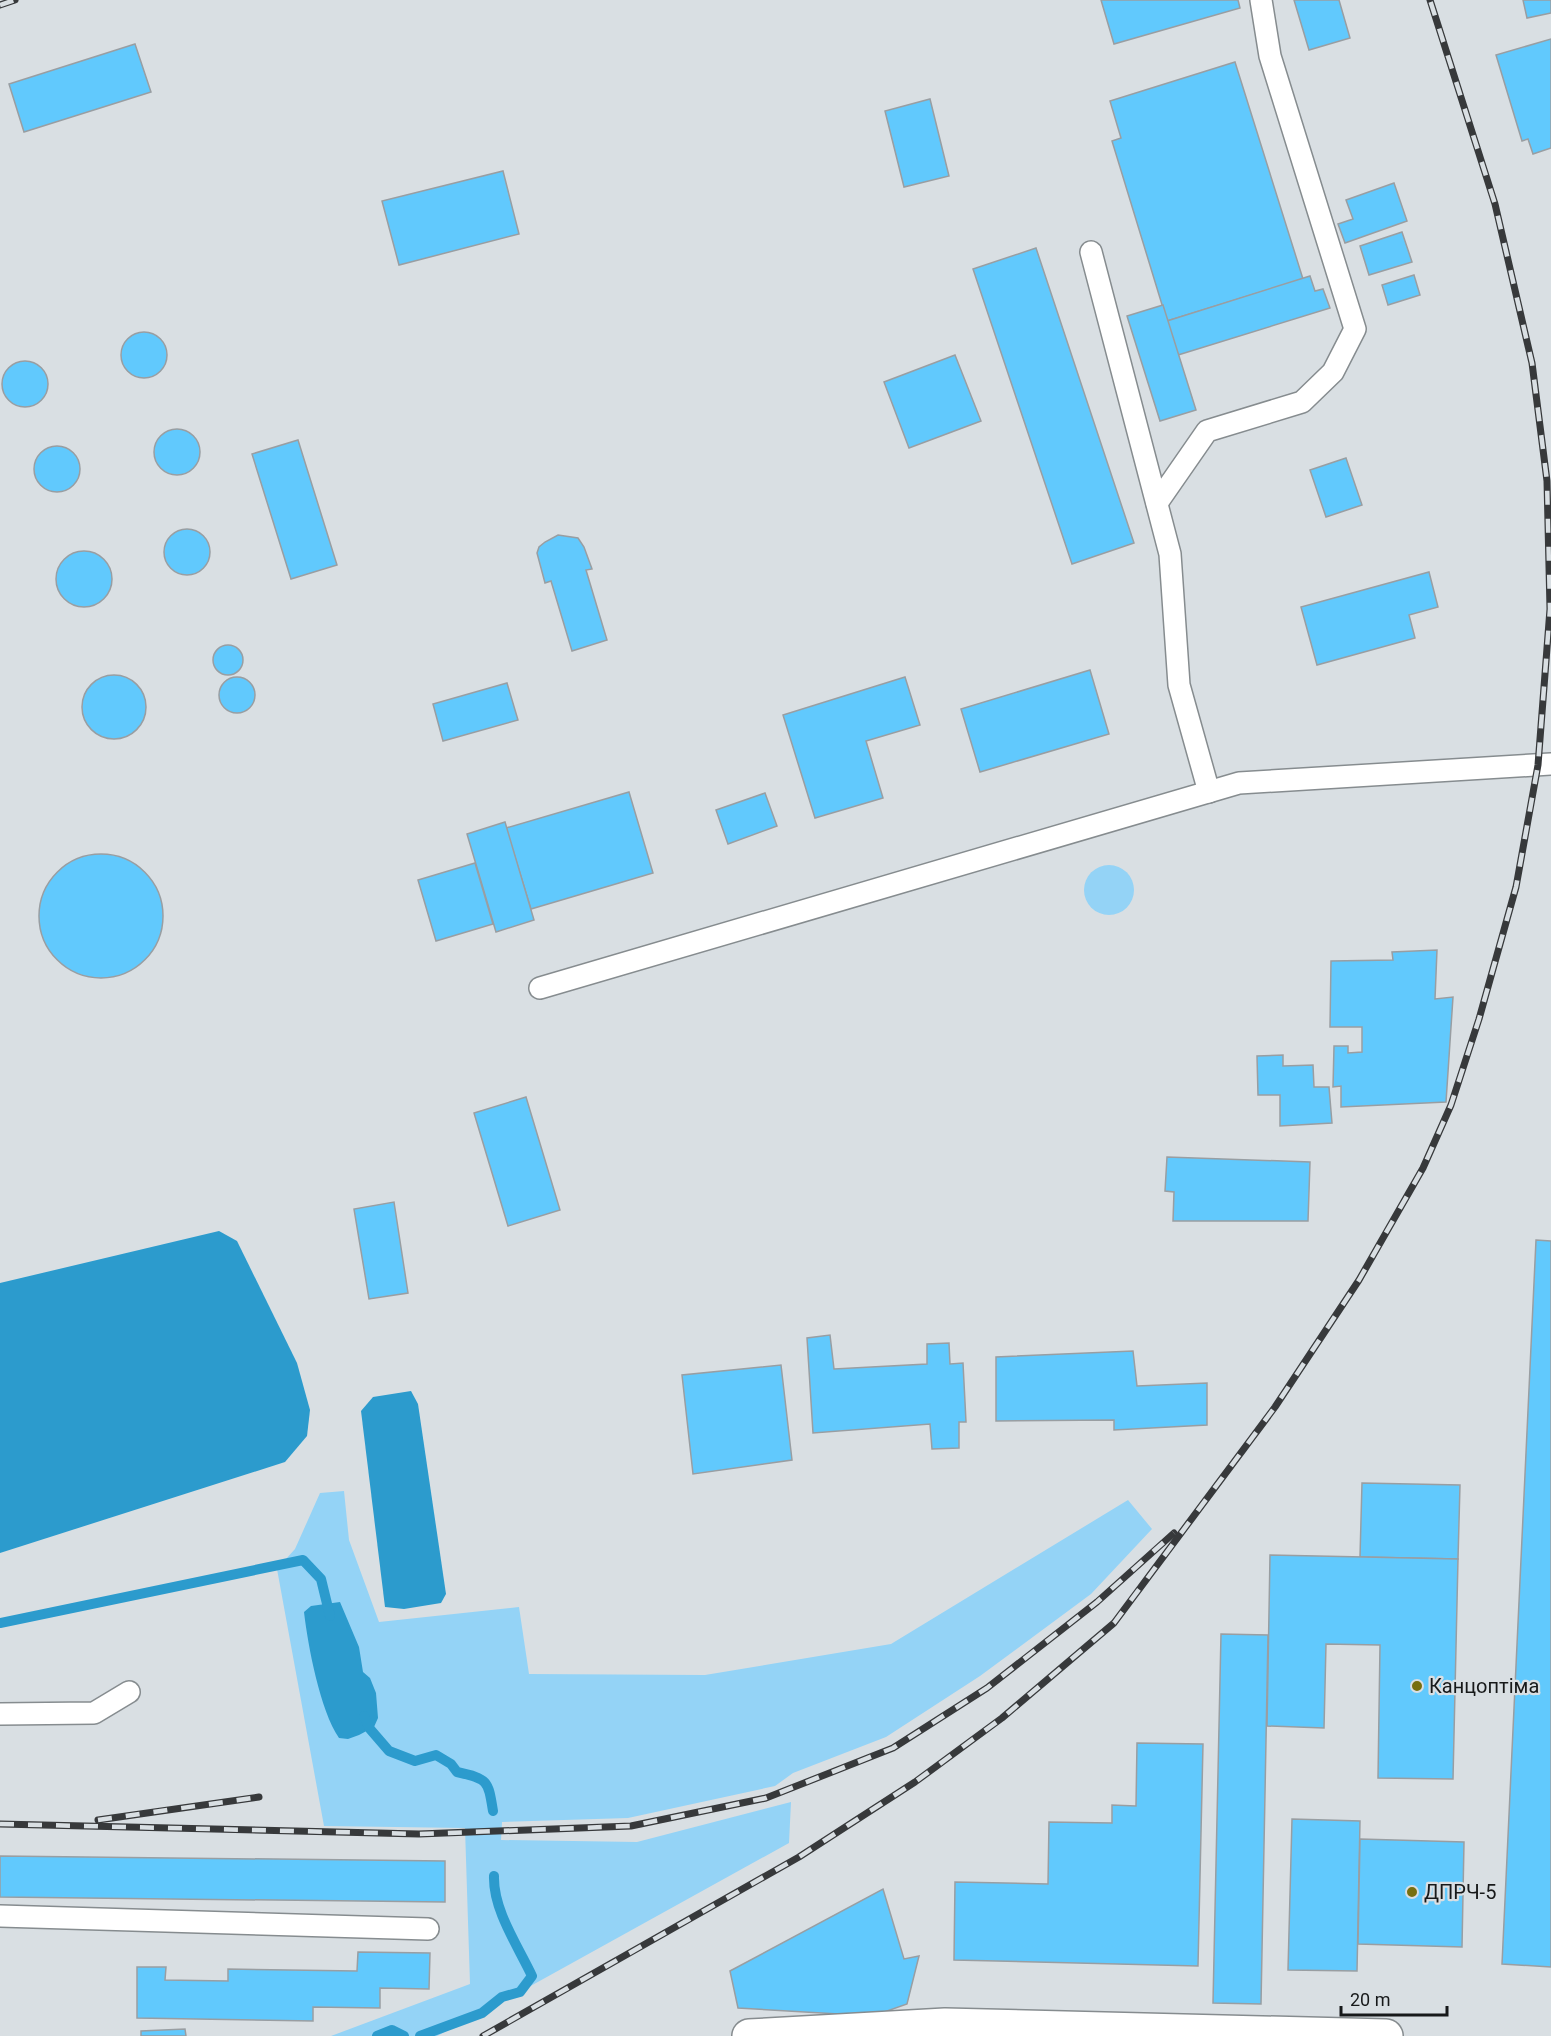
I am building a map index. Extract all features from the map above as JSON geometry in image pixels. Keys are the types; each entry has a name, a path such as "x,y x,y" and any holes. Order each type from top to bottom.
{"street":[{"path":"749,2036 945,2025 1386,2036"}],"lane":[{"path":"1157,503 1208,431 1302,402 1333,372 1355,329 1270,56 1261,0"},
{"path":"1092,252 1170,554 1179,685 1209,792"},
{"path":"540,988 1239,783 1551,764"},
{"path":"0,1714 94,1713 129,1692"},
{"path":"0,1916 428,1929"}],"shaded area":[{"path":"1109,865 1127,872 1134,890 1127,908 1109,915 1091,908 1084,890 1091,872"},
{"path":"219,1231 237,1241 297,1363 310,1410 307,1436 285,1462 0,1553 0,1283"},
{"path":"411,1391 418,1404 446,1594 441,1603 404,1609 385,1607 361,1411 373,1397"},
{"path":"344,1491 349,1540 379,1622 519,1607 529,1674 705,1675 891,1644 1128,1500 1152,1529 1091,1594 980,1676 886,1737 793,1773 775,1786 628,1818 502,1822 501,1840 637,1842 791,1802 789,1843 437,2036 331,2036 470,1984 465,1828 324,1826 277,1569 295,1549 320,1493"},
{"path":"340,1602 359,1647 363,1672 370,1678 376,1693 378,1718 374,1727 348,1739 339,1738 326,1711 308,1642 304,1612 311,1606"}],"building":[{"path":"1101,0 1238,0 1240,8 1114,44"},
{"path":"1294,0 1339,0 1350,38 1309,50"},
{"path":"1523,0 1551,0 1551,13 1527,18"},
{"path":"1551,39 1551,148 1533,154 1528,139 1522,141 1496,55"},
{"path":"135,44 151,92 24,132 9,84"},
{"path":"1235,62 1303,279 1167,321 1112,141 1121,138 1110,101"},
{"path":"930,99 949,176 904,187 885,111"},
{"path":"503,171 519,234 399,265 382,201"},
{"path":"1394,183 1407,221 1345,243 1338,224 1353,219 1346,200"},
{"path":"1402,232 1412,262 1369,275 1360,246"},
{"path":"1036,248 1134,543 1072,564 973,269"},
{"path":"1414,275 1420,295 1388,305 1382,285"},
{"path":"1310,276 1315,291 1323,289 1330,308 1178,355 1167,321"},
{"path":"1163,305 1196,410 1160,421 1127,316"},
{"path":"144,332 160,339 167,355 160,371 144,378 128,371 121,355 128,339"},
{"path":"955,355 981,421 909,448 884,382"},
{"path":"25,361 41,368 48,384 41,400 25,407 9,400 2,384 9,368"},
{"path":"177,429 193,436 200,452 193,468 177,475 161,468 154,452 161,436"},
{"path":"298,440 337,565 291,579 252,454"},
{"path":"57,446 73,453 80,469 73,485 57,492 41,485 34,469 41,453"},
{"path":"1346,458 1362,505 1326,517 1310,470"},
{"path":"187,529 203,536 210,552 203,568 187,575 171,568 164,552 171,536"},
{"path":"558,535 578,538 584,547 592,569 586,570 607,640 572,651 551,581 545,583 537,553 539,547"},
{"path":"84,551 95,553 104,559 110,568 112,579 110,590 104,599 95,605 84,607 73,605 64,599 58,590 56,579 58,568 64,559 73,553"},
{"path":"1429,572 1438,607 1409,615 1415,638 1317,665 1301,607"},
{"path":"228,645 239,649 243,660 239,671 228,675 217,671 213,660 217,649"},
{"path":"1090,670 1109,734 980,772 961,709"},
{"path":"114,675 126,677 137,684 144,695 146,707 144,719 137,730 126,737 114,739 102,737 91,730 84,719 82,707 84,695 91,684 102,677"},
{"path":"237,677 250,682 255,695 250,708 237,713 224,708 219,695 224,682"},
{"path":"905,677 920,725 866,741 883,798 815,818 783,715"},
{"path":"507,683 518,720 443,741 433,704"},
{"path":"629,792 653,873 531,909 506,828"},
{"path":"765,793 777,826 728,844 716,810"},
{"path":"505,822 534,920 496,932 467,834"},
{"path":"101,854 125,859 145,872 158,892 163,916 158,940 145,960 125,973 101,978 77,973 57,960 44,940 39,916 44,892 57,872 77,859"},
{"path":"475,863 493,924 436,941 418,880"},
{"path":"1437,950 1435,999 1453,997 1446,1102 1341,1107 1341,1086 1333,1087 1334,1046 1348,1046 1348,1053 1362,1052 1362,1027 1330,1027 1331,961 1393,960 1392,952"},
{"path":"1283,1055 1283,1066 1313,1065 1314,1087 1329,1087 1332,1123 1280,1126 1280,1095 1258,1095 1257,1056"},
{"path":"526,1097 560,1210 508,1226 474,1113"},
{"path":"1167,1157 1310,1162 1308,1221 1173,1221 1174,1192 1165,1191"},
{"path":"394,1202 408,1293 369,1299 354,1209"},
{"path":"1536,1240 1551,1241 1551,1967 1502,1964"},
{"path":"830,1335 834,1369 927,1364 927,1344 949,1343 950,1364 963,1363 966,1422 959,1422 959,1448 932,1449 930,1424 813,1433 807,1338"},
{"path":"1133,1351 1137,1386 1207,1383 1207,1425 1114,1430 1114,1420 996,1421 996,1357"},
{"path":"781,1365 792,1460 693,1474 682,1375"},
{"path":"1362,1483 1460,1485 1458,1559 1360,1557"},
{"name":"Канцоптіма","path":"1270,1555 1458,1559 1453,1779 1378,1778 1380,1645 1326,1644 1324,1728 1267,1726"},
{"path":"1221,1634 1268,1635 1261,2004 1213,2003"},
{"path":"1137,1743 1203,1744 1198,1966 954,1960 955,1882 1048,1884 1049,1822 1112,1823 1112,1805 1136,1806"},
{"path":"1292,1819 1360,1821 1357,1971 1288,1970"},
{"path":"1360,1839 1464,1842 1462,1947 1358,1944"},
{"path":"0,1856 445,1861 445,1902 0,1897"},
{"path":"883,1889 904,1959 919,1956 907,2004 873,2016 738,2008 730,1971"},
{"path":"358,1952 430,1953 429,1989 380,1988 380,2008 313,2007 313,2021 137,2018 137,1967 166,1967 165,1980 228,1981 228,1969 357,1971"},
{"path":"185,2029 186,2036 141,2036 141,2031"}],"waterway":[{"path":"0,1623 303,1560 321,1579 330,1616"},
{"path":"364,1716 370,1729 389,1751 415,1761 436,1755 451,1764 457,1772 481,1779 488,1787 493,1811"},
{"path":"420,2036 482,2013 502,1997 520,1992 532,1976 502,1915 494,1876"},
{"path":"377,2036 392,2030 404,2036"}],"railway":[{"path":"0,5 15,0"},
{"path":"483,2036 799,1857 915,1782 1002,1718 1114,1623 1275,1407 1359,1280 1423,1168 1451,1105 1479,1019 1516,887 1538,765 1550,609 1547,481 1532,363 1495,204 1430,0"},
{"path":"0,1824 419,1834 631,1826 766,1798 893,1748 987,1688 1097,1602 1174,1533"},
{"path":"98,1820 259,1797"}],"place":[{"name":"Канцоптіма","path":"1417,1686"},
{"name":"ДПРЧ-5","path":"1412,1892"}]}
